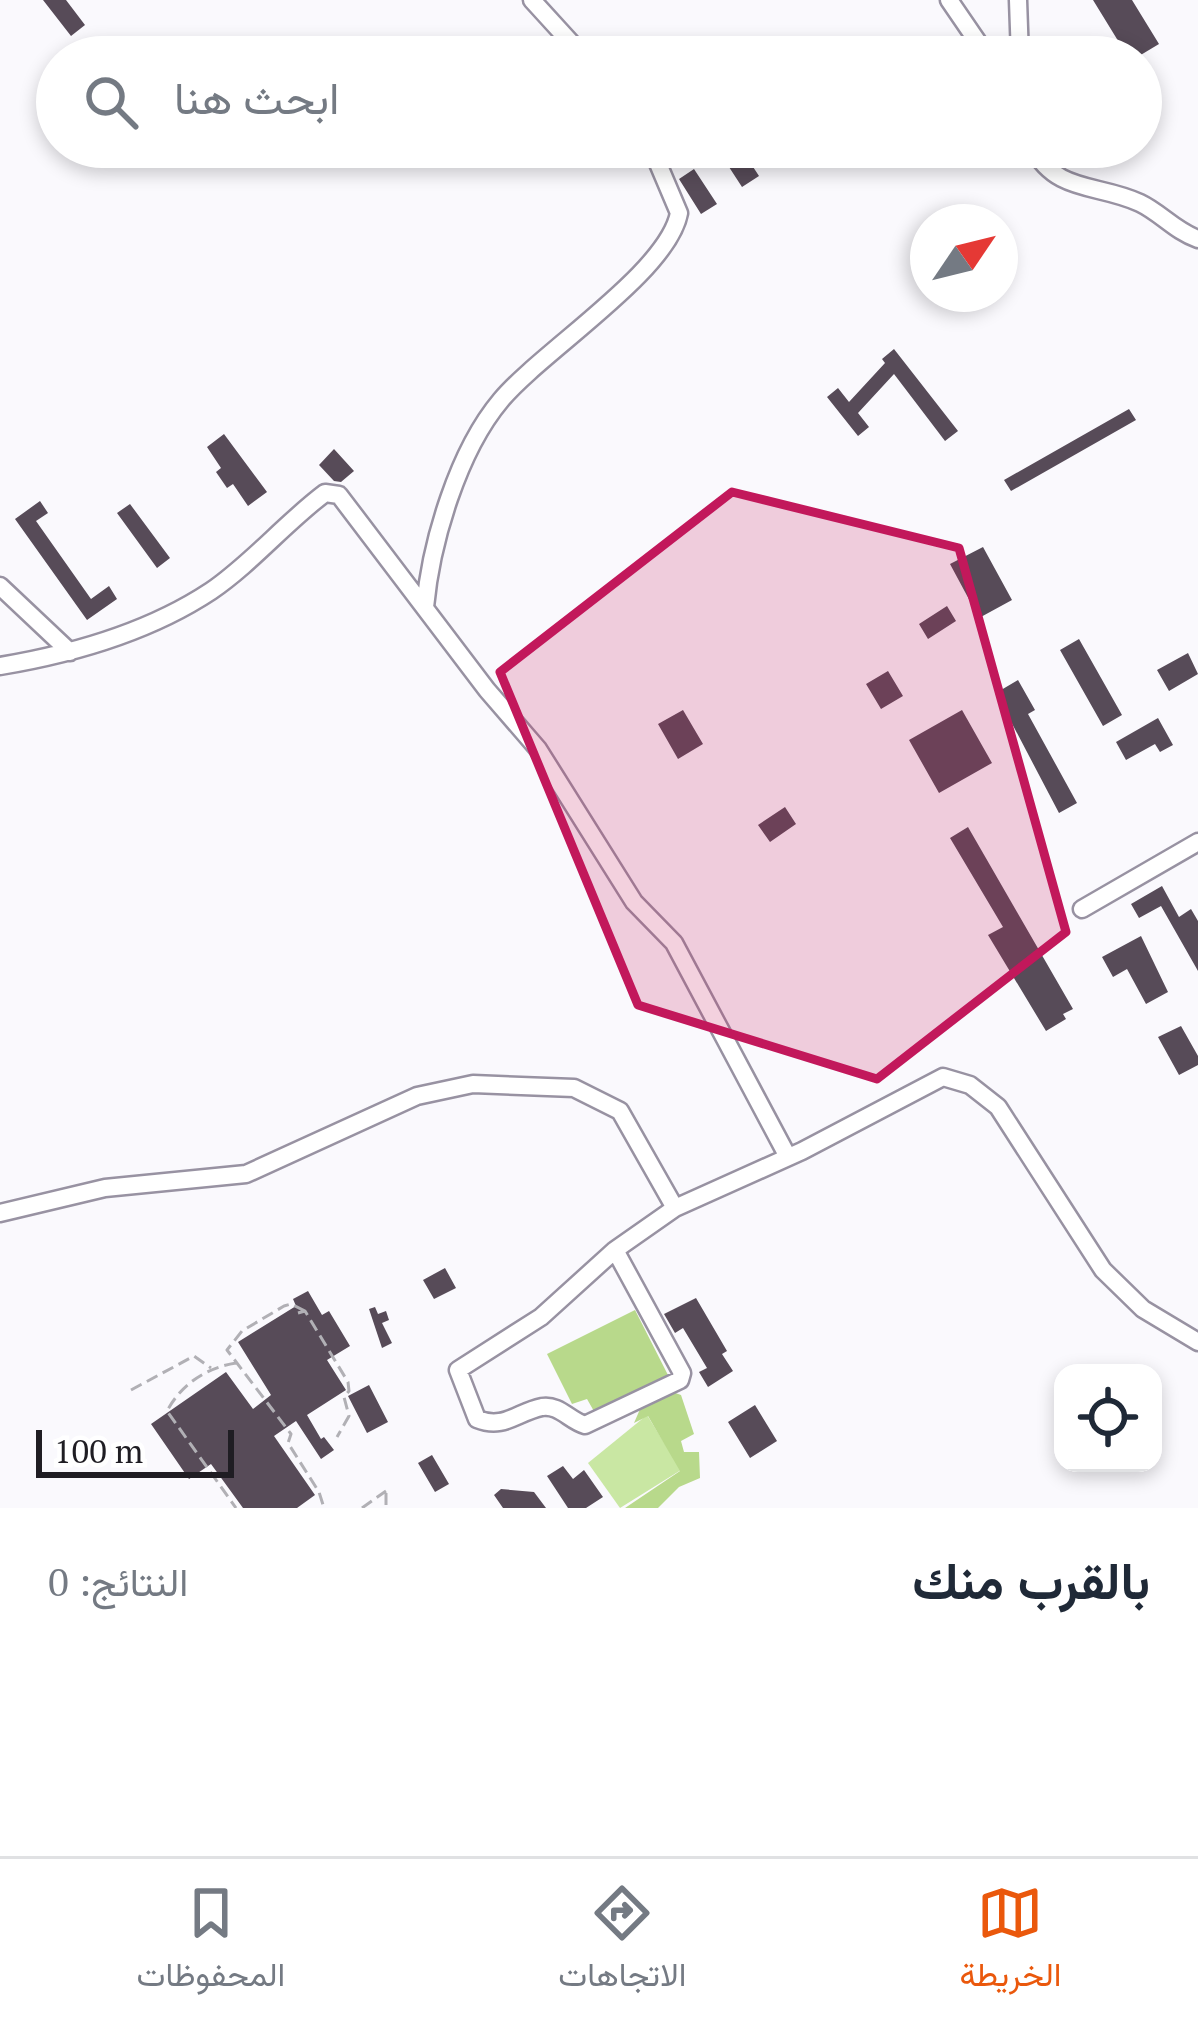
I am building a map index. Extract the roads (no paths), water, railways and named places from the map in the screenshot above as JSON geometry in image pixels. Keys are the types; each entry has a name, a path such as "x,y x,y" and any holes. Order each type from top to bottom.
{"street":[{"path":"532,0 565,36"},
{"path":"949,0 974,36"},
{"path":"1018,0 1019,36"},
{"path":"424,607 428,571 448,508 470,449 500,401 653,258 678,221 660,168"},
{"path":"1043,168 1058,179 1142,204 1179,232 1198,239"},
{"path":"0,666 113,638 188,604 229,578 302,511 330,492 344,499 538,749 634,902 674,943 788,1156"},
{"path":"0,586 70,652"},
{"path":"1082,909 1198,842"},
{"path":"615,1250 682,1373 680,1381 585,1425 562,1411 542,1407 505,1423 478,1419 458,1370 541,1317 615,1250 675,1208 943,1077 970,1084 998,1107 1103,1270 1143,1310 1198,1342"},
{"path":"0,1213 105,1188 247,1174 417,1096 473,1084 574,1088 620,1112 675,1208"}]}
